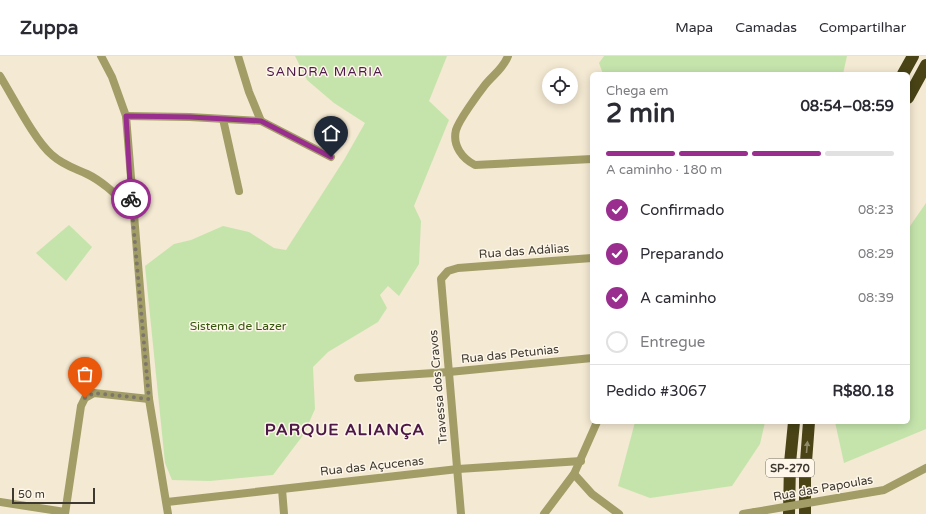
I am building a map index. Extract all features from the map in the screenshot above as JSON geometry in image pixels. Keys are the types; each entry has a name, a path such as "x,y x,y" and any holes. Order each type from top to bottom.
{"highway":[{"path":"904,72 913,56"},
{"path":"910,94 926,65"},
{"name":"SP-270","path":"789,514 790,463 794,424"},
{"name":"SP-270","path":"805,514 805,475 809,424"}],"street":[{"path":"101,56 112,76 126,116 132,210 149,399 168,514"},
{"path":"238,56 249,92 261,121"},
{"path":"508,56 498,72 486,84 456,130 458,149 465,160 475,165 590,159"},
{"path":"0,76 50,154 65,166 87,174 102,184 132,210"},
{"path":"126,116 261,121 331,157"},
{"path":"223,119 239,191"},
{"name":"Rua das Adálias","path":"458,268 590,258"},
{"name":"Travessa dos Cravos","path":"458,268 448,271 441,279 461,514"},
{"name":"Rua das Petunias","path":"358,378 449,372 590,358"},
{"path":"0,502 65,513 81,406 85,398 94,393 149,399"},
{"path":"544,514 574,474 581,462 596,424"},
{"name":"Rua das Açucenas","path":"167,502 458,469 581,462"},
{"name":"Rua das Papoulas","path":"743,514 884,490 926,468"},
{"path":"574,474 592,494 619,514"},
{"path":"282,489 284,514"}],"green space":[{"name":"Sistema de Lazer","path":"295,56 447,56 429,101 449,120 414,206 421,221 419,264 399,296 388,286 380,295 387,308 378,322 328,352 313,367 315,409 304,434 273,475 210,481 172,480 165,463 145,266 174,244 191,240 223,226 249,232 274,248 286,250 344,160 365,123 334,103 307,80"},
{"path":"604,56 847,56 843,72 602,72 599,63"},
{"path":"926,203 926,429 844,463 835,424 910,424 910,226"},
{"path":"69,225 92,247 66,281 36,253"},
{"path":"634,424 765,424 760,444 732,486 650,498 618,486"}],"way so far":[{"path":"85,398 94,393 149,399 131,199"}],"district":[{"name":"SANDRA MARIA","path":"325,72"},
{"name":"PARQUE ALIANÇA","path":"345,430"}],"route":[{"path":"131,199 126,116 190,117 261,121 331,157"}]}
